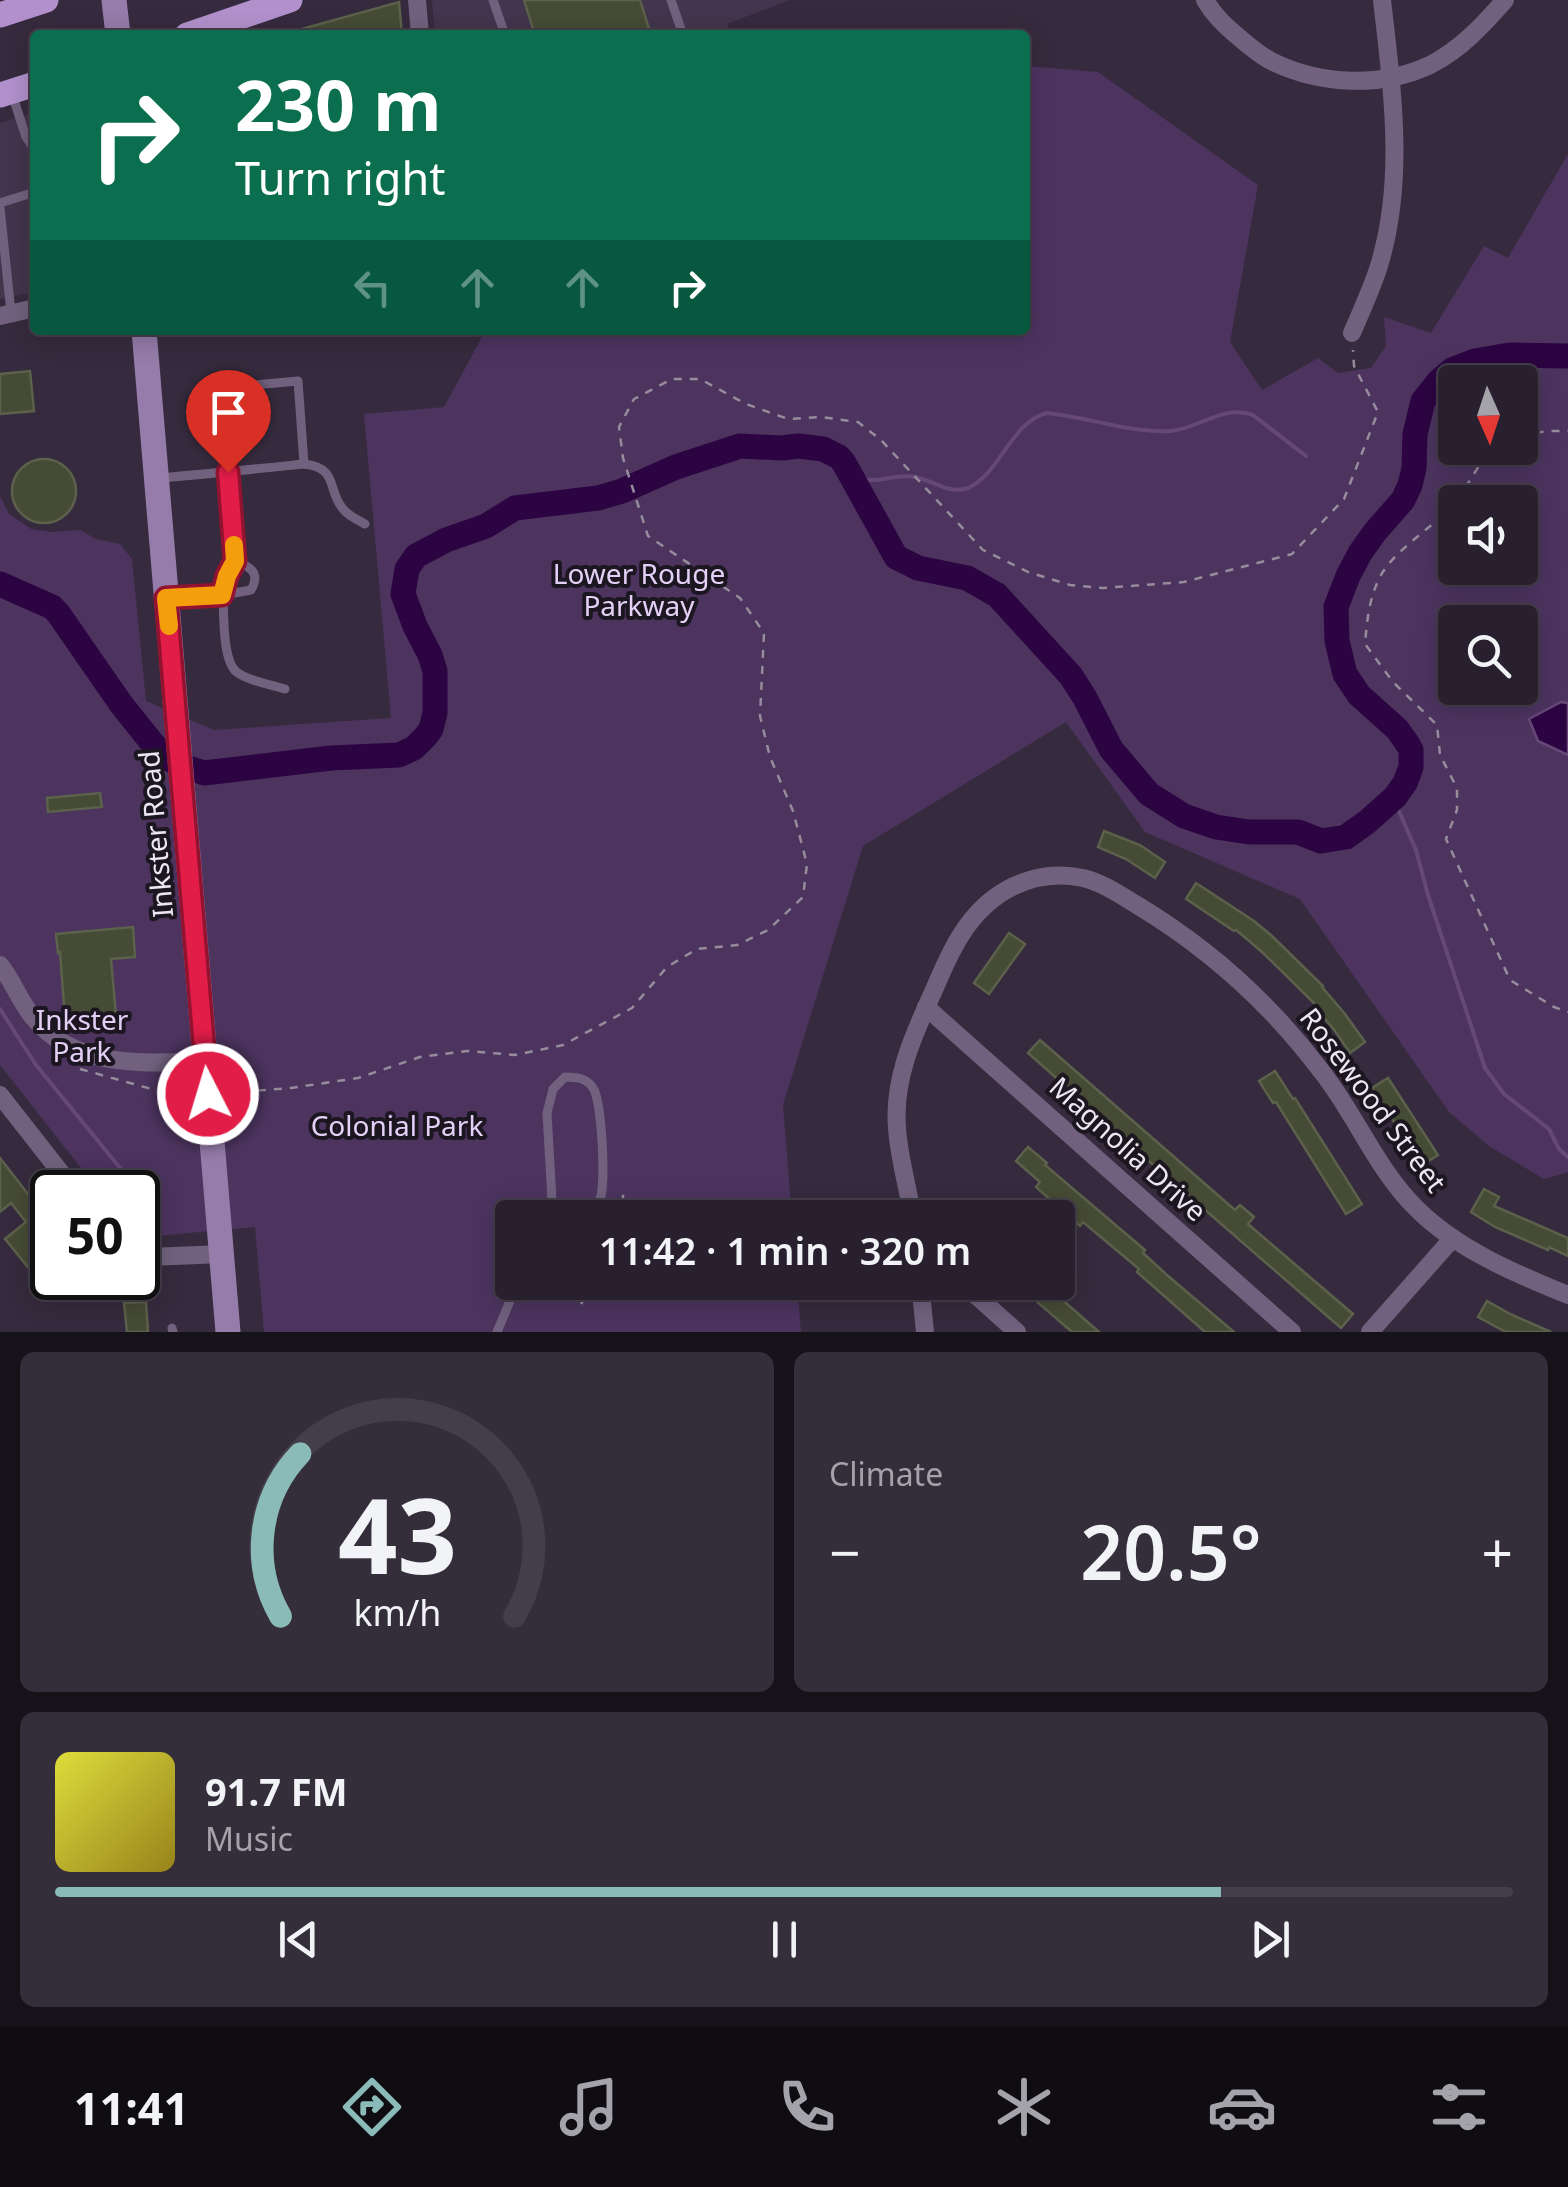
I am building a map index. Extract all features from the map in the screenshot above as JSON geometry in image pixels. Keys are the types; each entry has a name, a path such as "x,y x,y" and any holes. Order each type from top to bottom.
{"main road":[{"path":"0,15 46,0"},
{"path":"114,0 117,30"},
{"path":"202,30 290,0"},
{"name":"Inkster Road","path":"144,335 228,1332"}],"street":[{"path":"417,0 420,30"},
{"path":"1205,0 1220,22 1271,61 1305,73 1360,81 1391,78 1450,54 1505,0"},
{"path":"1352,333 1378,269 1389,218 1396,137 1382,0"},
{"path":"5,314 30,309"},
{"name":"Rosewood Street","path":"910,1200 896,1111 904,1062 960,936 980,910 1024,881 1079,877 1106,886 1189,940 1260,999 1323,1072 1401,1192 1431,1223 1510,1270 1568,1295"},
{"path":"0,964 32,1017 64,1045 104,1060 206,1060"},
{"name":"Magnolia Drive","path":"926,1007 1292,1332"},
{"path":"0,1095 59,1170"},
{"path":"1370,1332 1454,1238"},
{"path":"160,1257 222,1254"},
{"path":"922,1300 925,1332"},
{"path":"981,1300 1017,1332"}],"lane":[{"path":"493,0 503,30"},
{"path":"671,0 681,30"},
{"path":"15,90 30,143"},
{"path":"5,314 0,206 30,194"},
{"path":"285,689 242,676 228,659 222,595 235,561 220,388 298,381 304,464"},
{"path":"156,479 315,466 328,475 345,512 365,524"},
{"path":"166,598 251,590 254,572 250,566 235,561"},
{"path":"552,1200 547,1113 553,1089 565,1078 579,1077 593,1086 600,1107 600,1200"},
{"path":"497,1332 510,1300"}],"path":[{"path":"228,1093 358,1078 420,1057 468,1051 515,1055 562,1045 632,1008 667,967 697,950 736,946 768,930 803,897 807,864 760,716 764,633 740,598 648,536 623,458 620,427 634,399 672,379 700,379 746,404 788,419 858,422 881,440 983,550 1028,572 1070,585 1103,588 1184,582 1292,554 1344,499 1378,412 1354,366 1352,333"},
{"path":"1538,433 1568,430"},
{"path":"1438,518 1382,573 1368,610 1365,644 1393,682 1438,725 1440,755 1458,788 1457,810 1446,839 1510,980 1568,1012"},
{"path":"623,1190 624,1200"},
{"path":"580,1304 583,1300"},
{"path":"596,1300 597,1305"}],"shaded area":[{"path":"432,0 789,0 727,24 729,30 435,30"},
{"path":"30,114 30,293 0,299 0,123"},
{"path":"1561,702 1568,703 1568,755 1538,741 1529,719"}],"green space":[{"name":"Lower Rouge Parkway","path":"1030,66 1098,72 1258,185 1230,342 1262,390 1318,358 1338,373 1371,368 1386,346 1384,317 1431,333 1484,246 1508,258 1568,154 1568,1172 1544,1179 1489,1146 1449,1112 1300,899 1145,832 1066,722 863,846 783,1105 791,1200 495,1200 495,1300 798,1300 801,1332 264,1332 255,1227 160,1236 160,1170 83,1170 0,1065 0,496 9,514 31,529 80,530 96,539 120,544 132,559 146,701 214,730 391,718 364,414 444,407 483,335 1030,335"}],"building":[{"path":"524,0 640,0 649,30 533,30"},
{"path":"399,2 402,30 298,30"},
{"path":"30,371 34,411 0,414 0,374"},
{"path":"44,459 67,468 76,491 67,514 44,523 21,514 12,491 21,468"},
{"path":"100,793 102,807 48,812 47,798"},
{"path":"1104,831 1140,845 1165,862 1155,878 1098,847"},
{"path":"1196,883 1272,936 1323,986 1365,1042 1350,1053 1316,1005 1261,951 1236,930 1186,899"},
{"path":"133,927 135,957 111,959 116,1015 65,1019 56,934"},
{"path":"1009,933 1025,944 989,994 974,983"},
{"path":"1040,1040 1235,1210 1240,1205 1254,1217 1248,1224 1353,1314 1341,1328 1135,1149 1132,1152 1123,1144 1126,1140 1028,1053"},
{"path":"1275,1071 1362,1204 1346,1214 1259,1081"},
{"path":"1388,1078 1438,1155 1422,1165 1372,1088"},
{"path":"1028,1147 1234,1332 1205,1332 1137,1272 1139,1269 1083,1222 1080,1226 1075,1222 1075,1200 1051,1200 1036,1187 1040,1182 1016,1161"},
{"path":"0,1158 30,1197 30,1270 5,1239 26,1222 11,1203 0,1212"},
{"path":"1484,1189 1499,1197 1494,1206 1568,1238 1568,1256 1495,1227 1471,1212"},
{"path":"1035,1300 1063,1300 1099,1332 1072,1332"},
{"path":"1487,1301 1551,1332 1506,1332 1478,1317"},
{"path":"146,1302 148,1332 127,1332 124,1303"}],"waterway":[{"path":"0,584 58,613 153,744 180,765 204,773 331,758 399,755 426,736 435,713 435,671 403,594 407,569 416,556 486,526 515,508 598,498 740,446 823,449 844,463 896,557 918,568 967,578 997,595 1071,676 1111,749 1149,794 1184,816 1216,827 1298,832 1321,841 1346,837 1367,822 1395,797 1411,767 1407,743 1359,695 1345,674 1337,641 1336,607 1360,553 1403,500 1410,485 1423,401 1452,370 1475,361 1509,355 1568,356"},
{"path":"852,479 910,476 947,488 968,488 979,482 1024,426 1047,413 1139,430 1170,431 1242,412 1253,415 1306,456"},
{"path":"1389,803 1398,809 1416,850 1485,1068 1504,1094 1549,1129 1568,1157"},
{"path":"0,1009 36,1065 122,1170"}],"slow traffic":[{"path":"169,626 166,598 222,595 235,561 234,545"}],"route":[{"path":"208,1094 166,598 222,595 235,561 228,472"}],"park label":[{"name":"Inkster Park","path":"82,1036"},
{"name":"Colonial Park","path":"397,1126"}]}
